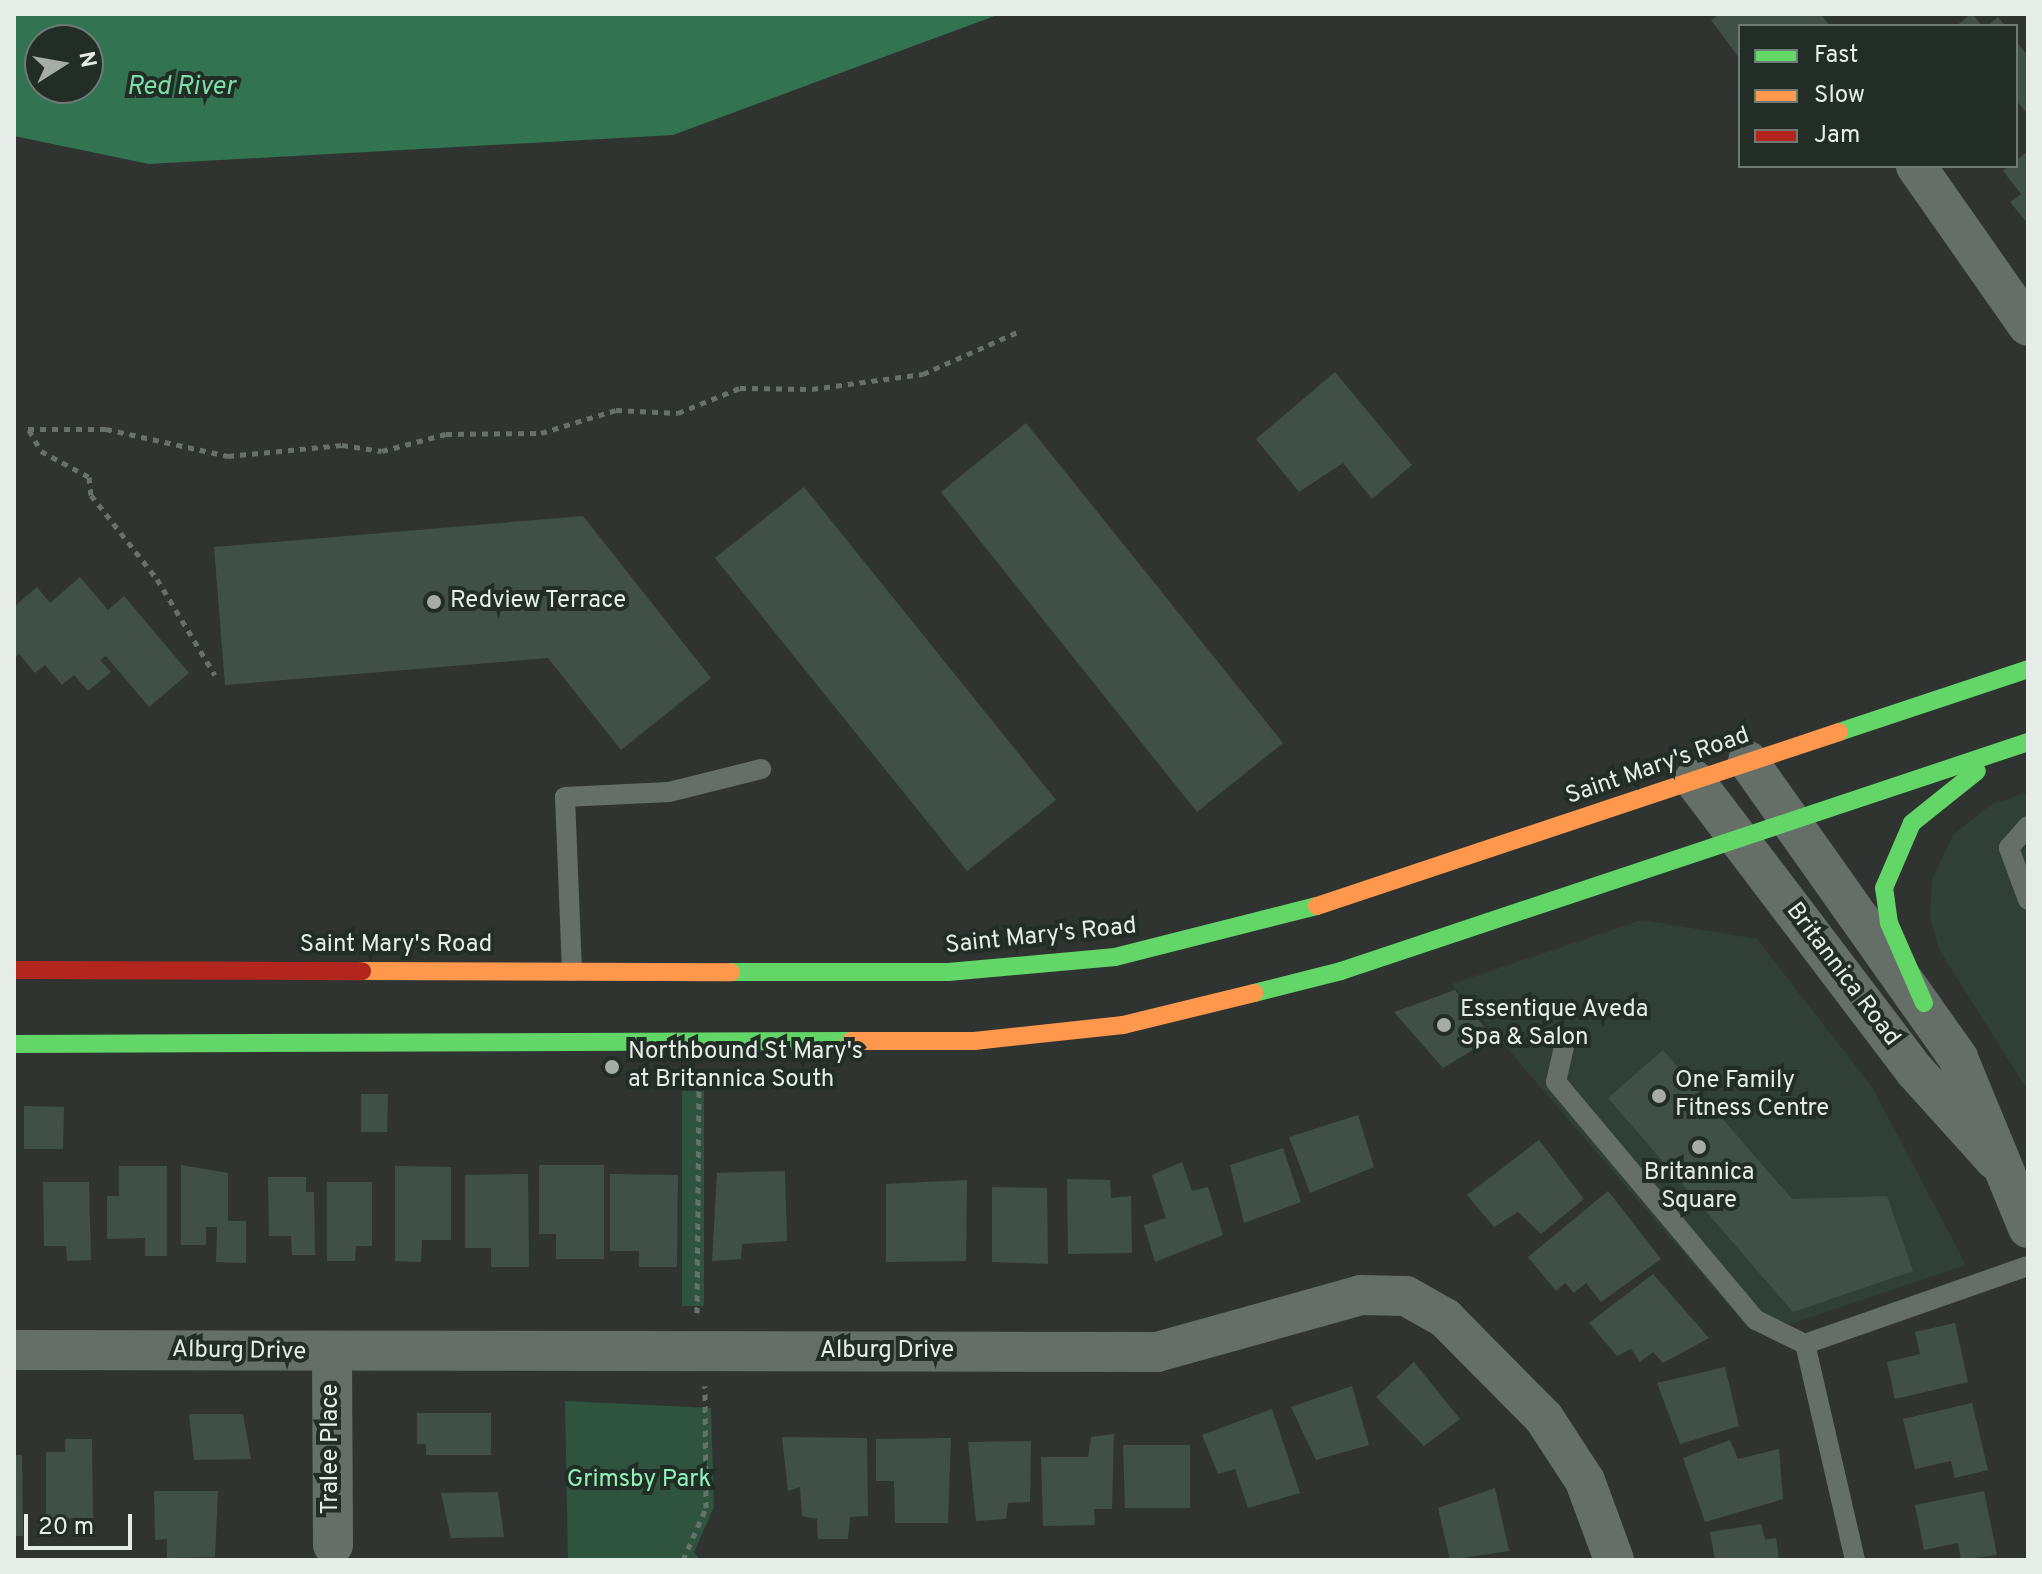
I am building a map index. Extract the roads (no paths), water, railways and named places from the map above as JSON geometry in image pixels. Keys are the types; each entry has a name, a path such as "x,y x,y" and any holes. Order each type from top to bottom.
{"main road":[{"name":"Saint Mary's Road","path":"14,970 948,972 1115,957 1336,901 2028,669"},
{"path":"14,1044 540,1033 974,1041 1185,1013 1341,971 1737,836 2021,744"},
{"path":"1924,1003 1889,923 1884,888 1892,860 1912,823 1945,791 2021,744"},
{"path":"539,970 539,998"}],"street":[{"path":"1917,168 2028,326"},
{"name":"Britannica Road","path":"1748,761 1793,818 1924,1003 1982,1106 2028,1228"},
{"name":"Britannica Road","path":"1694,780 1915,1071 2012,1179"},
{"name":"Alburg Drive","path":"14,1350 332,1353 700,1350 1157,1352 1361,1295 1406,1296 1445,1318 1544,1418 1590,1491 1614,1560"},
{"name":"Tralee Place","path":"332,1353 333,1545"}],"lane":[{"path":"572,971 565,797 669,792 761,769"},
{"path":"2027,895 2009,848 2028,826"},
{"path":"1566,1038 1556,1082 1756,1320 1805,1344 2028,1266"},
{"path":"1805,1344 1855,1560"}],"water":[{"name":"Red River","path":"14,14 1000,14 673,135 149,164 14,136"}],"place":[{"name":"Redview Terrace","path":"434,602"},
{"name":"Essentique Aveda Spa & Salon","path":"1444,1025"},
{"name":"Northbound St Mary's at Britannica South","path":"612,1067"},
{"name":"One Family Fitness Centre","path":"1659,1096"},
{"name":"Britannica Square","path":"1699,1147"}],"park label":[{"name":"Grimsby Park","path":"639,1481"}]}
